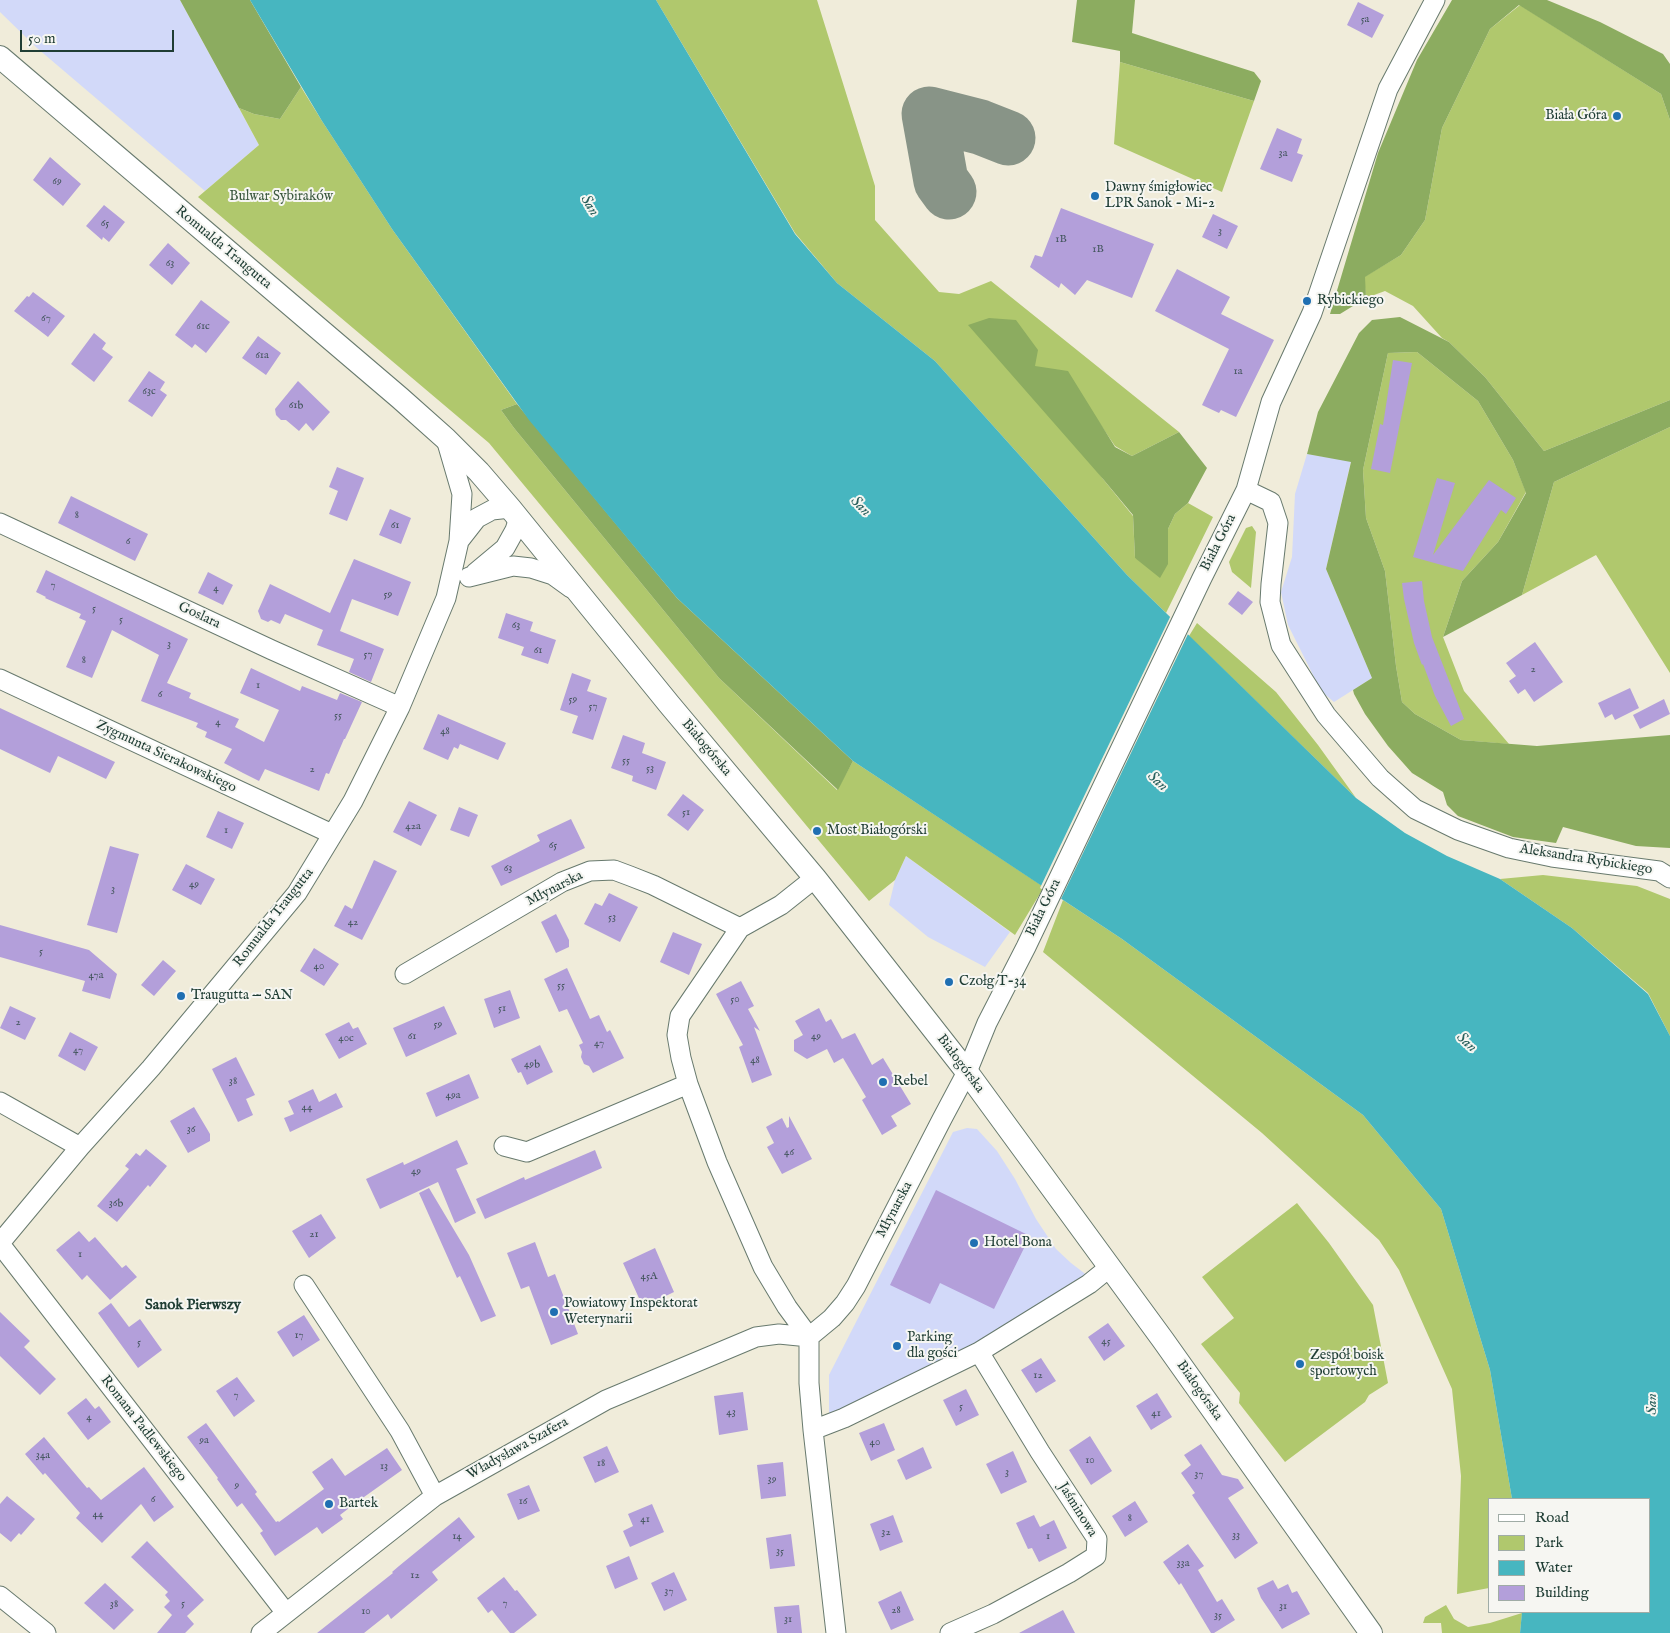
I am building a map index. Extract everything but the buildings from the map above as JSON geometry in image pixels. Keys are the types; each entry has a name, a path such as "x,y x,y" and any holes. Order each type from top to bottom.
{"street":[{"name":"Biała Góra","path":"967,1072 987,1023 1026,947 1246,490 1271,402 1312,313 1388,89 1435,0"},
{"name":"Romualda Traugutta","path":"0,57 400,398 446,439 515,513 515,530 505,548 446,598"},
{"name":"Romualda Traugutta","path":"0,1243 80,1147 168,1048 297,893 316,864 366,776 400,707 446,598 459,541 462,494 446,439"},
{"name":"Aleksandra Rybickiego","path":"1246,490 1270,502 1278,522 1270,602 1281,645 1326,715 1380,778 1415,808 1458,830 1508,848 1552,858 1658,871 1670,878"},
{"name":"Romualda Traugutta","path":"459,541 477,518 492,510 515,513"},
{"name":"Białogórska","path":"515,513 669,704 815,878 967,1072 1110,1267 1371,1633"},
{"name":"Goslara","path":"0,522 272,650 400,707"},
{"name":"Romualda Traugutta","path":"469,577 513,566 531,568 554,575 585,598"},
{"name":"Zygmunta Sierakowskiego","path":"0,679 332,834"},
{"name":"Młynarska","path":"405,974 562,882 590,871 614,870 630,876 653,885 740,928"},
{"path":"815,878 781,905 740,928 680,1016 677,1035 688,1084 717,1162 763,1267 787,1307 809,1337 812,1430 836,1633"},
{"name":"Młynarska","path":"809,1337 832,1318 856,1286 967,1072"},
{"path":"504,1146 527,1152 688,1084"},
{"path":"0,1102 80,1147"},
{"name":"Romana Padlewskiego","path":"0,1243 286,1613"},
{"path":"812,1430 844,1418 979,1352 1089,1284 1110,1267"},
{"path":"304,1285 400,1431 435,1496"},
{"name":"Władysława Szafera","path":"261,1633 435,1496 606,1400 756,1336 779,1334 809,1337"},
{"name":"Jaśminowa","path":"950,1633 993,1614 1069,1574 1096,1556 1097,1539 1040,1452 979,1352"},
{"path":"0,1596 46,1633"}],"shaded area":[{"path":"0,0 180,0 259,145 205,191 37,48 0,12"},
{"path":"1307,454 1351,461 1326,569 1372,678 1334,702 1321,691 1288,625 1281,592 1292,557 1295,494"},
{"path":"906,856 1010,932 985,967 928,937 889,905 895,880"},
{"path":"967,1128 977,1129 997,1151 1015,1179 1036,1219 1056,1249 1088,1276 999,1332 829,1417 829,1375 953,1132"}],"green space":[{"path":"180,0 250,0 301,87 280,119 254,114 239,108"},
{"path":"656,0 817,0 875,186 875,220 939,292 959,294 991,281 1179,432 1132,456 1115,446 1096,418 1034,366 989,318 1103,479 1133,516 1135,558 1168,564 1168,529 1175,514 1188,503 1213,517 1166,613 1127,575 935,361 837,283 795,233"},
{"path":"1077,0 1135,0 1132,33 1254,72 1261,81 1254,101 1120,62 1120,51 1072,42"},
{"path":"1452,0 1547,0 1600,22 1663,54 1670,64 1670,120 1661,94 1519,5 1490,29 1442,128 1425,220 1401,255 1365,277 1366,298 1340,314 1330,314 1378,153 1417,60"},
{"path":"1520,5 1661,94 1670,120 1670,400 1544,451 1485,377 1449,342 1442,338 1413,306 1385,291 1366,298 1364,277 1401,255 1425,220 1442,128 1490,29"},
{"path":"1120,62 1254,101 1222,192 1114,144"},
{"name":"Bulwar Sybiraków","path":"301,87 392,229 517,404 501,410 719,678 837,790 853,761 1044,887 1015,935 906,856 895,880 869,901 489,443 198,197 259,145 239,108 254,114 280,119"},
{"path":"1400,317 1449,342 1485,377 1544,451 1670,400 1670,427 1554,482 1522,595 1443,637 1462,581 1498,542 1526,493 1513,460 1478,401 1417,352 1388,353 1363,470 1366,518 1385,571 1402,702 1415,714 1461,740 1537,746 1670,735 1670,848 1636,846 1563,827 1556,843 1513,837 1458,816 1447,805 1443,792 1412,773 1388,746 1365,714 1354,694 1353,690 1372,678 1326,569 1351,462 1307,454 1318,412 1359,333 1372,320"},
{"path":"989,318 1016,320 1038,350 1035,366 1068,371 1115,447 1132,456 1179,432 1207,468 1188,503 1175,514 1168,529 1168,564 1160,578 1135,558 1133,515 968,325"},
{"path":"1417,352 1478,401 1513,460 1526,492 1498,542 1462,581 1443,637 1464,691 1509,744 1461,740 1415,714 1402,702 1385,571 1366,518 1363,470 1388,353"},
{"path":"517,404 677,598 853,761 838,790 719,678 501,410"},
{"path":"1670,427 1670,673 1596,555 1522,595 1554,482"},
{"path":"1252,526 1256,532 1251,588 1232,572 1229,562 1246,528"},
{"path":"1197,623 1276,692 1318,745 1356,798 1189,636"},
{"path":"1543,875 1637,886 1670,899 1670,1036 1648,993 1572,928 1500,879"},
{"path":"1063,900 1122,939 1363,1115 1441,1209 1490,1370 1512,1498 1488,1498 1488,1588 1457,1594 1461,1476 1452,1389 1399,1270 1379,1240 1262,1133 1043,952"},
{"name":"Zespół boisk sportowych","path":"1297,1203 1329,1243 1373,1305 1388,1383 1369,1395 1365,1402 1285,1462 1239,1403 1240,1393 1201,1344 1234,1318 1202,1277"},
{"path":"1446,1605 1454,1619 1468,1627 1490,1623 1522,1613 1520,1633 1442,1633 1441,1623 1423,1623 1425,1617"}],"water":[{"name":"San","path":"250,0 656,0 795,234 837,283 935,361 1127,575 1356,798 1405,833 1447,856 1500,879 1572,928 1648,994 1670,1036 1670,1633 1520,1633 1522,1613 1650,1613 1650,1498 1512,1498 1490,1370 1441,1209 1363,1115 1122,939 853,761 677,598 529,420 392,229 322,121"}],"pier":[{"path":"1171,615 1189,632 1060,901 1040,888"}],"taxiway":[{"path":"949,192 941,181 929,114 980,127 1008,138"}],"place":[{"name":"Biała Góra","path":"1617,116"},
{"name":"Dawny śmigłowiec LPR Sanok - Mi-2","path":"1095,196"},
{"name":"Rybickiego","path":"1307,301"},
{"name":"Most Białogórski","path":"817,831"},
{"name":"Czołg T-34","path":"949,982"},
{"name":"Traugutta — SAN","path":"181,996"},
{"name":"Rebel","path":"883,1082"},
{"name":"Hotel Bona","path":"974,1243"},
{"name":"Powiatowy Inspektorat Weterynarii","path":"554,1312"},
{"name":"Parking dla gości","path":"897,1346"},
{"name":"Zespół boisk sportowych","path":"1300,1364"},
{"name":"Bartek","path":"329,1504"}],"district":[{"name":"Sanok Pierwszy","path":"193,1306"}]}
